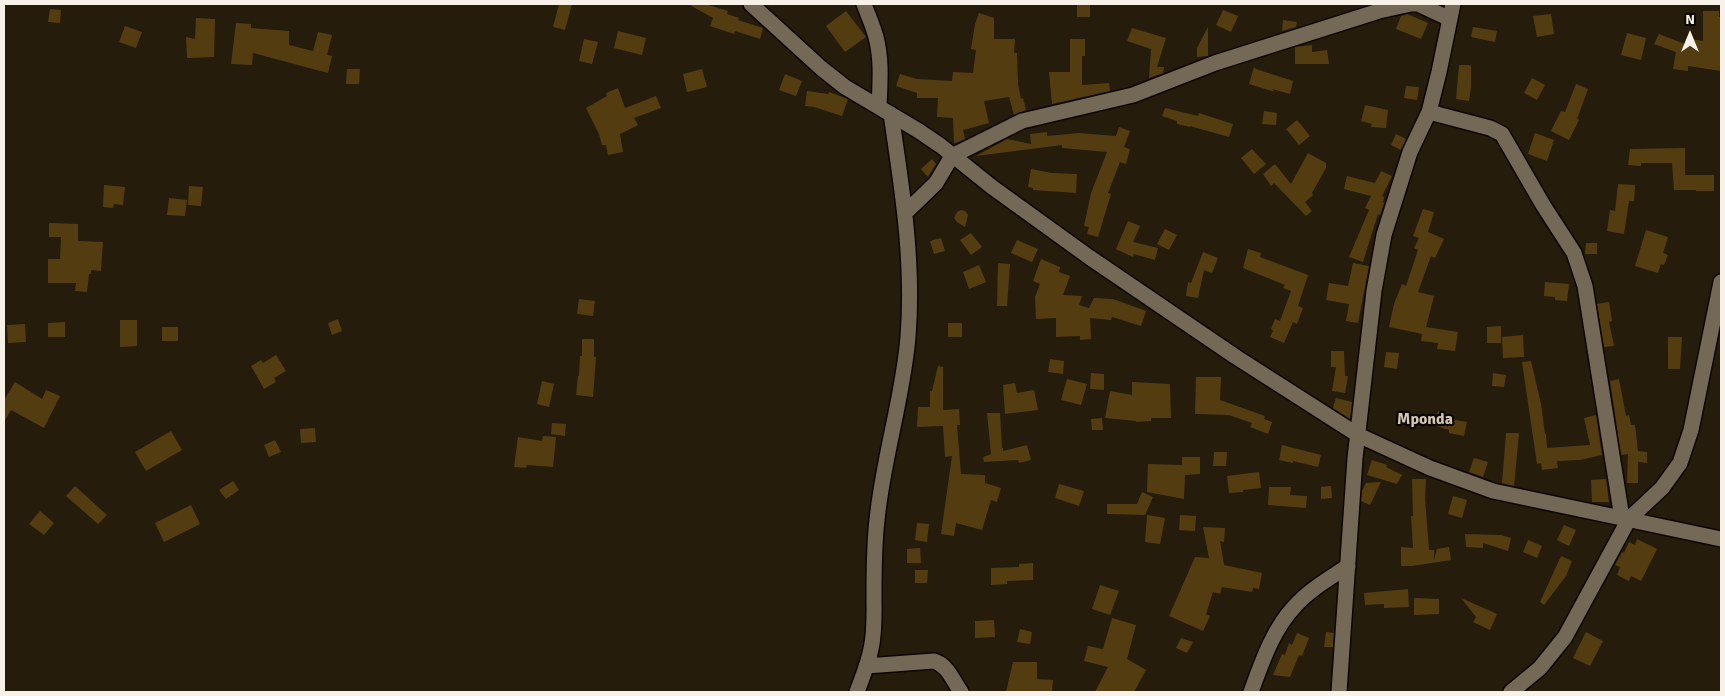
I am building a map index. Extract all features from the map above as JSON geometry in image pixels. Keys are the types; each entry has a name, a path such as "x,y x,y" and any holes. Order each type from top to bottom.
{"street":[{"path":"751,4 844,87 919,131 992,188 1089,257 1236,357 1358,435 1430,468 1493,491 1721,539"},
{"path":"857,692 871,648 874,624 876,521 908,335 909,269 906,212 885,111 876,36 864,4"},
{"path":"906,212 936,183 952,156 1022,121 1133,95 1216,64 1379,12 1412,4 1451,11 1429,112 1405,167 1384,235 1372,308 1358,435 1339,692"},
{"path":"1429,112 1490,128 1502,134 1543,205 1574,253 1585,286 1625,518"},
{"path":"1511,692 1540,668 1565,637 1625,518 1662,488 1674,474 1686,449 1721,282"},
{"path":"1251,692 1279,625 1296,605 1348,566"},
{"path":"866,666 934,661 940,663 945,668 961,692"}],"building":[{"path":"559,4 572,4 565,30 553,27"},
{"path":"688,4 705,4 728,11 727,14 739,18 738,20 763,28 760,39 735,31 734,34 710,26 713,18"},
{"path":"1077,4 1090,4 1090,17 1077,17"},
{"path":"50,9 61,10 60,23 48,22"},
{"path":"1223,10 1238,16 1231,32 1216,25"},
{"path":"846,11 866,37 845,52 826,26"},
{"path":"1703,11 1719,11 1719,17 1721,17 1721,71 1688,66 1688,71 1673,69 1676,52 1654,44 1659,34 1685,44 1686,38 1703,41"},
{"path":"979,13 994,18 994,39 1015,39 1014,53 1017,53 1018,84 1021,99 1023,98 1026,110 1014,115 1009,97 984,101 989,123 963,130 965,139 954,143 953,118 937,117 938,98 917,98 917,93 896,86 900,74 917,79 952,81 953,72 973,73 976,50 971,49 975,24"},
{"path":"1407,14 1428,23 1421,39 1396,29 1401,16"},
{"path":"1551,14 1554,34 1537,37 1533,16"},
{"path":"196,18 215,19 214,57 187,58 186,37 195,39"},
{"path":"1283,20 1297,22 1296,27 1282,31"},
{"path":"236,23 251,24 251,28 289,31 289,45 313,51 318,32 332,35 327,55 332,56 328,73 253,53 252,65 231,64"},
{"path":"125,26 142,32 136,48 119,42"},
{"path":"1208,27 1208,56 1197,57 1197,48"},
{"path":"1473,27 1497,31 1495,42 1471,37"},
{"path":"1132,28 1166,38 1157,67 1164,67 1163,73 1149,78 1151,49 1127,41"},
{"path":"618,31 646,38 642,55 614,48"},
{"path":"1627,33 1646,38 1641,60 1621,55"},
{"path":"584,39 598,42 592,64 579,61"},
{"path":"1070,39 1085,39 1085,56 1082,56 1082,85 1109,83 1110,91 1052,104 1049,72 1070,72"},
{"path":"1312,45 1312,52 1327,50 1329,64 1295,64 1295,47"},
{"path":"1459,65 1471,65 1469,101 1456,99"},
{"path":"1254,67 1293,81 1290,94 1272,89 1275,92 1249,84"},
{"path":"347,69 360,69 359,84 346,84"},
{"path":"702,69 707,87 687,92 683,74"},
{"path":"785,74 802,81 796,96 779,90"},
{"path":"1532,78 1545,85 1537,100 1524,93"},
{"path":"1576,84 1588,89 1577,119 1579,120 1569,140 1551,131 1561,111 1565,112"},
{"path":"1406,86 1419,87 1417,100 1404,98"},
{"path":"618,88 625,108 656,96 661,108 634,118 638,125 620,134 623,152 608,155 606,145 602,145 599,134 586,108 607,96 606,93"},
{"path":"807,91 828,94 829,92 848,99 842,116 805,106"},
{"path":"1365,105 1388,110 1386,128 1371,127 1372,124 1361,121"},
{"path":"1165,108 1198,116 1199,113 1233,124 1229,137 1177,124 1177,121 1162,116"},
{"path":"1264,111 1277,113 1276,125 1262,124"},
{"path":"1297,120 1310,136 1299,145 1286,129"},
{"path":"1119,127 1130,131 1124,147 1130,149 1126,164 1120,162 1108,193 1111,194 1098,237 1087,234 1089,227 1084,226 1091,193 1107,152 1062,148 1062,145 976,156 1007,139 1031,144 1030,134 1047,132 1047,136 1079,133 1116,136"},
{"path":"1535,133 1554,140 1547,161 1528,154"},
{"path":"1396,134 1406,139 1401,150 1391,145"},
{"path":"1685,148 1685,175 1714,175 1714,191 1674,190 1672,163 1641,163 1641,166 1628,165 1630,149"},
{"path":"1252,149 1266,164 1254,174 1241,158"},
{"path":"1308,153 1326,163 1326,168 1312,193 1313,195 1305,202 1312,211 1306,216 1274,183 1271,186 1263,174 1275,164 1291,184"},
{"path":"932,159 936,164 928,177 921,169"},
{"path":"1031,169 1052,173 1077,174 1076,193 1033,190 1033,188 1028,187"},
{"path":"1381,171 1392,176 1382,196 1384,197 1384,203 1380,215 1378,214 1363,262 1349,257 1369,210 1365,208 1371,196 1344,189 1347,176 1375,183"},
{"path":"1618,184 1635,185 1634,201 1629,201 1624,234 1607,231 1610,210 1615,211"},
{"path":"104,185 125,187 123,205 114,204 113,208 103,207"},
{"path":"189,186 203,187 201,206 188,205"},
{"path":"169,198 187,200 185,216 167,215"},
{"path":"1423,209 1434,212 1428,232 1444,239 1435,258 1431,256 1418,292 1434,296 1426,327 1458,332 1455,351 1437,349 1438,343 1421,341 1422,334 1389,327 1394,304 1402,284 1406,286 1418,250 1414,248 1419,238 1413,236"},
{"path":"965,211 968,215 965,227 954,218 957,212"},
{"path":"1128,221 1140,226 1133,242 1158,248 1155,260 1134,254 1133,257 1116,249"},
{"path":"49,223 78,224 78,241 103,242 101,271 91,270 87,292 75,291 76,283 48,283 48,259 60,259 61,237 49,237"},
{"path":"1165,229 1177,235 1169,250 1157,244"},
{"path":"1646,230 1668,237 1663,253 1668,255 1664,265 1661,264 1658,273 1635,266"},
{"path":"971,233 982,247 971,255 960,240"},
{"path":"941,238 945,251 934,254 930,241"},
{"path":"1017,240 1038,249 1032,262 1011,253"},
{"path":"1586,243 1597,243 1597,254 1585,254"},
{"path":"1248,249 1261,253 1260,257 1308,275 1298,306 1303,308 1297,324 1293,322 1284,343 1270,337 1273,331 1271,329 1275,319 1280,321 1291,291 1283,288 1285,285 1243,268"},
{"path":"1203,252 1218,258 1212,273 1204,270 1198,298 1186,296 1188,282 1191,283"},
{"path":"1041,259 1060,267 1059,272 1070,276 1063,295 1082,296 1079,305 1089,308 1094,298 1113,299 1146,311 1141,326 1112,317 1111,320 1090,318 1091,339 1080,340 1080,336 1056,337 1056,318 1036,319 1035,297 1040,284 1033,281"},
{"path":"998,263 1010,264 1007,306 997,306"},
{"path":"1353,263 1369,266 1358,323 1346,321 1349,304 1326,300 1329,283 1348,286"},
{"path":"979,265 986,282 969,289 963,272"},
{"path":"1545,282 1569,284 1567,301 1555,300 1555,297 1544,296"},
{"path":"579,299 595,301 593,316 577,314"},
{"path":"1609,302 1612,321 1609,322 1614,346 1604,347 1597,304"},
{"path":"338,319 342,331 332,335 328,323"},
{"path":"120,320 137,320 137,346 120,347"},
{"path":"65,322 65,337 48,337 48,323"},
{"path":"948,323 962,323 962,337 948,337"},
{"path":"25,324 26,342 8,343 7,325"},
{"path":"1501,326 1501,343 1487,343 1487,327"},
{"path":"162,327 178,327 178,341 162,341"},
{"path":"1523,335 1524,357 1503,358 1502,337"},
{"path":"1668,337 1682,337 1680,369 1668,369"},
{"path":"582,339 594,339 594,357 596,357 593,397 576,395 580,356 582,356"},
{"path":"1331,351 1344,351 1345,376 1348,376 1345,393 1332,391 1336,367 1331,367"},
{"path":"1386,352 1399,353 1397,369 1384,367"},
{"path":"276,355 286,371 274,378 276,382 264,389 251,366 261,360 263,363"},
{"path":"1050,359 1064,361 1063,374 1048,372"},
{"path":"1531,361 1541,404 1547,448 1590,445 1584,418 1596,415 1602,455 1580,460 1557,461 1558,468 1542,470 1541,463 1537,464 1522,362"},
{"path":"938,366 943,367 943,410 959,409 960,425 957,425 961,474 985,475 985,483 1001,488 997,502 991,500 982,530 956,523 954,536 941,534 952,456 945,457 943,426 917,427 918,407 930,407 930,391 932,391"},
{"path":"1091,373 1104,374 1104,390 1090,389"},
{"path":"1493,373 1506,375 1504,387 1492,386"},
{"path":"1196,377 1221,377 1220,400 1265,416 1264,419 1272,422 1268,434 1250,427 1252,423 1229,415 1195,414"},
{"path":"1067,379 1087,384 1081,405 1061,400"},
{"path":"1619,379 1626,416 1629,415 1631,425 1635,425 1638,451 1647,452 1647,463 1638,462 1638,483 1627,483 1628,454 1621,455 1610,381"},
{"path":"542,381 554,384 549,407 537,404"},
{"path":"15,382 42,399 46,390 60,396 44,428 11,410 4,422 4,400"},
{"path":"1132,382 1170,384 1171,418 1151,418 1151,421 1136,422 1105,418 1110,391 1132,395"},
{"path":"1015,383 1017,393 1034,390 1038,410 1005,414 1003,385"},
{"path":"1336,398 1352,402 1350,419 1333,408"},
{"path":"1438,411 1451,415 1450,419 1467,422 1464,436 1449,433 1449,430 1421,421 1422,414 1436,416"},
{"path":"987,413 1000,413 1003,451 1027,445 1031,460 1019,463 1018,460 984,462 983,457 991,454"},
{"path":"1102,418 1103,430 1092,430 1091,419"},
{"path":"552,423 566,424 565,436 551,434"},
{"path":"315,428 316,442 301,443 300,429"},
{"path":"171,431 182,450 146,471 135,452"},
{"path":"1506,433 1519,433 1514,486 1502,483"},
{"path":"543,436 556,437 553,467 527,465 526,468 514,467 518,437 542,441"},
{"path":"275,440 281,452 269,457 264,445"},
{"path":"1282,445 1321,455 1318,467 1279,460"},
{"path":"1214,452 1227,452 1226,466 1213,466"},
{"path":"1182,457 1200,457 1200,474 1185,475 1184,499 1147,492 1148,464 1182,465"},
{"path":"1474,458 1488,462 1483,477 1469,472"},
{"path":"1372,460 1387,465 1386,467 1402,475 1397,484 1367,475"},
{"path":"1259,472 1261,488 1229,493 1227,476"},
{"path":"1412,479 1426,479 1425,499 1429,550 1434,550 1434,560 1437,549 1449,547 1451,560 1401,566 1401,547 1413,548 1411,516 1413,516"},
{"path":"1606,479 1609,502 1592,502 1591,480"},
{"path":"233,481 239,490 226,499 219,490"},
{"path":"1381,482 1370,505 1361,501 1362,491 1366,483"},
{"path":"1059,484 1084,491 1079,506 1055,498"},
{"path":"75,486 107,515 98,524 66,496"},
{"path":"1331,486 1332,498 1321,499 1321,487"},
{"path":"1269,487 1291,487 1290,495 1307,496 1306,508 1268,505"},
{"path":"1142,492 1153,497 1145,515 1107,514 1107,504 1137,504"},
{"path":"1453,496 1467,500 1462,518 1448,514"},
{"path":"191,505 200,524 164,542 155,523"},
{"path":"40,511 54,523 44,535 29,524"},
{"path":"1147,515 1165,518 1160,544 1145,542"},
{"path":"1180,515 1196,516 1195,531 1179,530"},
{"path":"917,523 929,524 927,542 915,540"},
{"path":"1564,525 1576,530 1569,546 1557,540"},
{"path":"1203,527 1225,528 1224,542 1220,541 1224,565 1262,573 1259,589 1253,588 1252,592 1222,587 1220,594 1213,592 1206,614 1210,616 1203,631 1169,616 1195,557 1209,558"},
{"path":"1465,534 1501,535 1511,538 1508,551 1483,543 1483,548 1466,547"},
{"path":"1637,539 1657,549 1641,581 1631,576 1629,581 1617,575 1620,567 1615,565 1629,542 1635,545"},
{"path":"1528,540 1542,546 1537,558 1523,552"},
{"path":"920,548 921,563 907,563 907,549"},
{"path":"1561,556 1572,561 1566,576 1544,605 1540,602"},
{"path":"1033,563 1033,580 1007,581 1007,584 991,585 991,568 1019,567 1019,564"},
{"path":"915,570 928,570 927,583 915,583"},
{"path":"1100,585 1119,591 1110,615 1092,609"},
{"path":"1408,589 1409,607 1384,608 1384,604 1365,605 1364,593"},
{"path":"1414,598 1439,599 1439,614 1414,615"},
{"path":"1461,598 1497,614 1490,630 1473,622 1476,617"},
{"path":"1112,618 1136,625 1127,659 1146,670 1134,692 1095,692 1108,667 1084,661 1088,646 1103,649"},
{"path":"994,620 995,637 975,638 975,621"},
{"path":"1020,629 1032,632 1030,644 1017,642"},
{"path":"1326,632 1334,633 1333,647 1324,647"},
{"path":"1586,632 1603,641 1590,666 1573,658"},
{"path":"1297,633 1309,638 1302,656 1299,655 1290,677 1273,675 1282,654 1285,655 1289,643 1292,645"},
{"path":"1181,638 1193,642 1187,653 1176,648"},
{"path":"1013,662 1037,662 1037,679 1053,680 1052,692 1006,692"}],"district":[{"name":"Mponda","path":"1425,420"}]}
